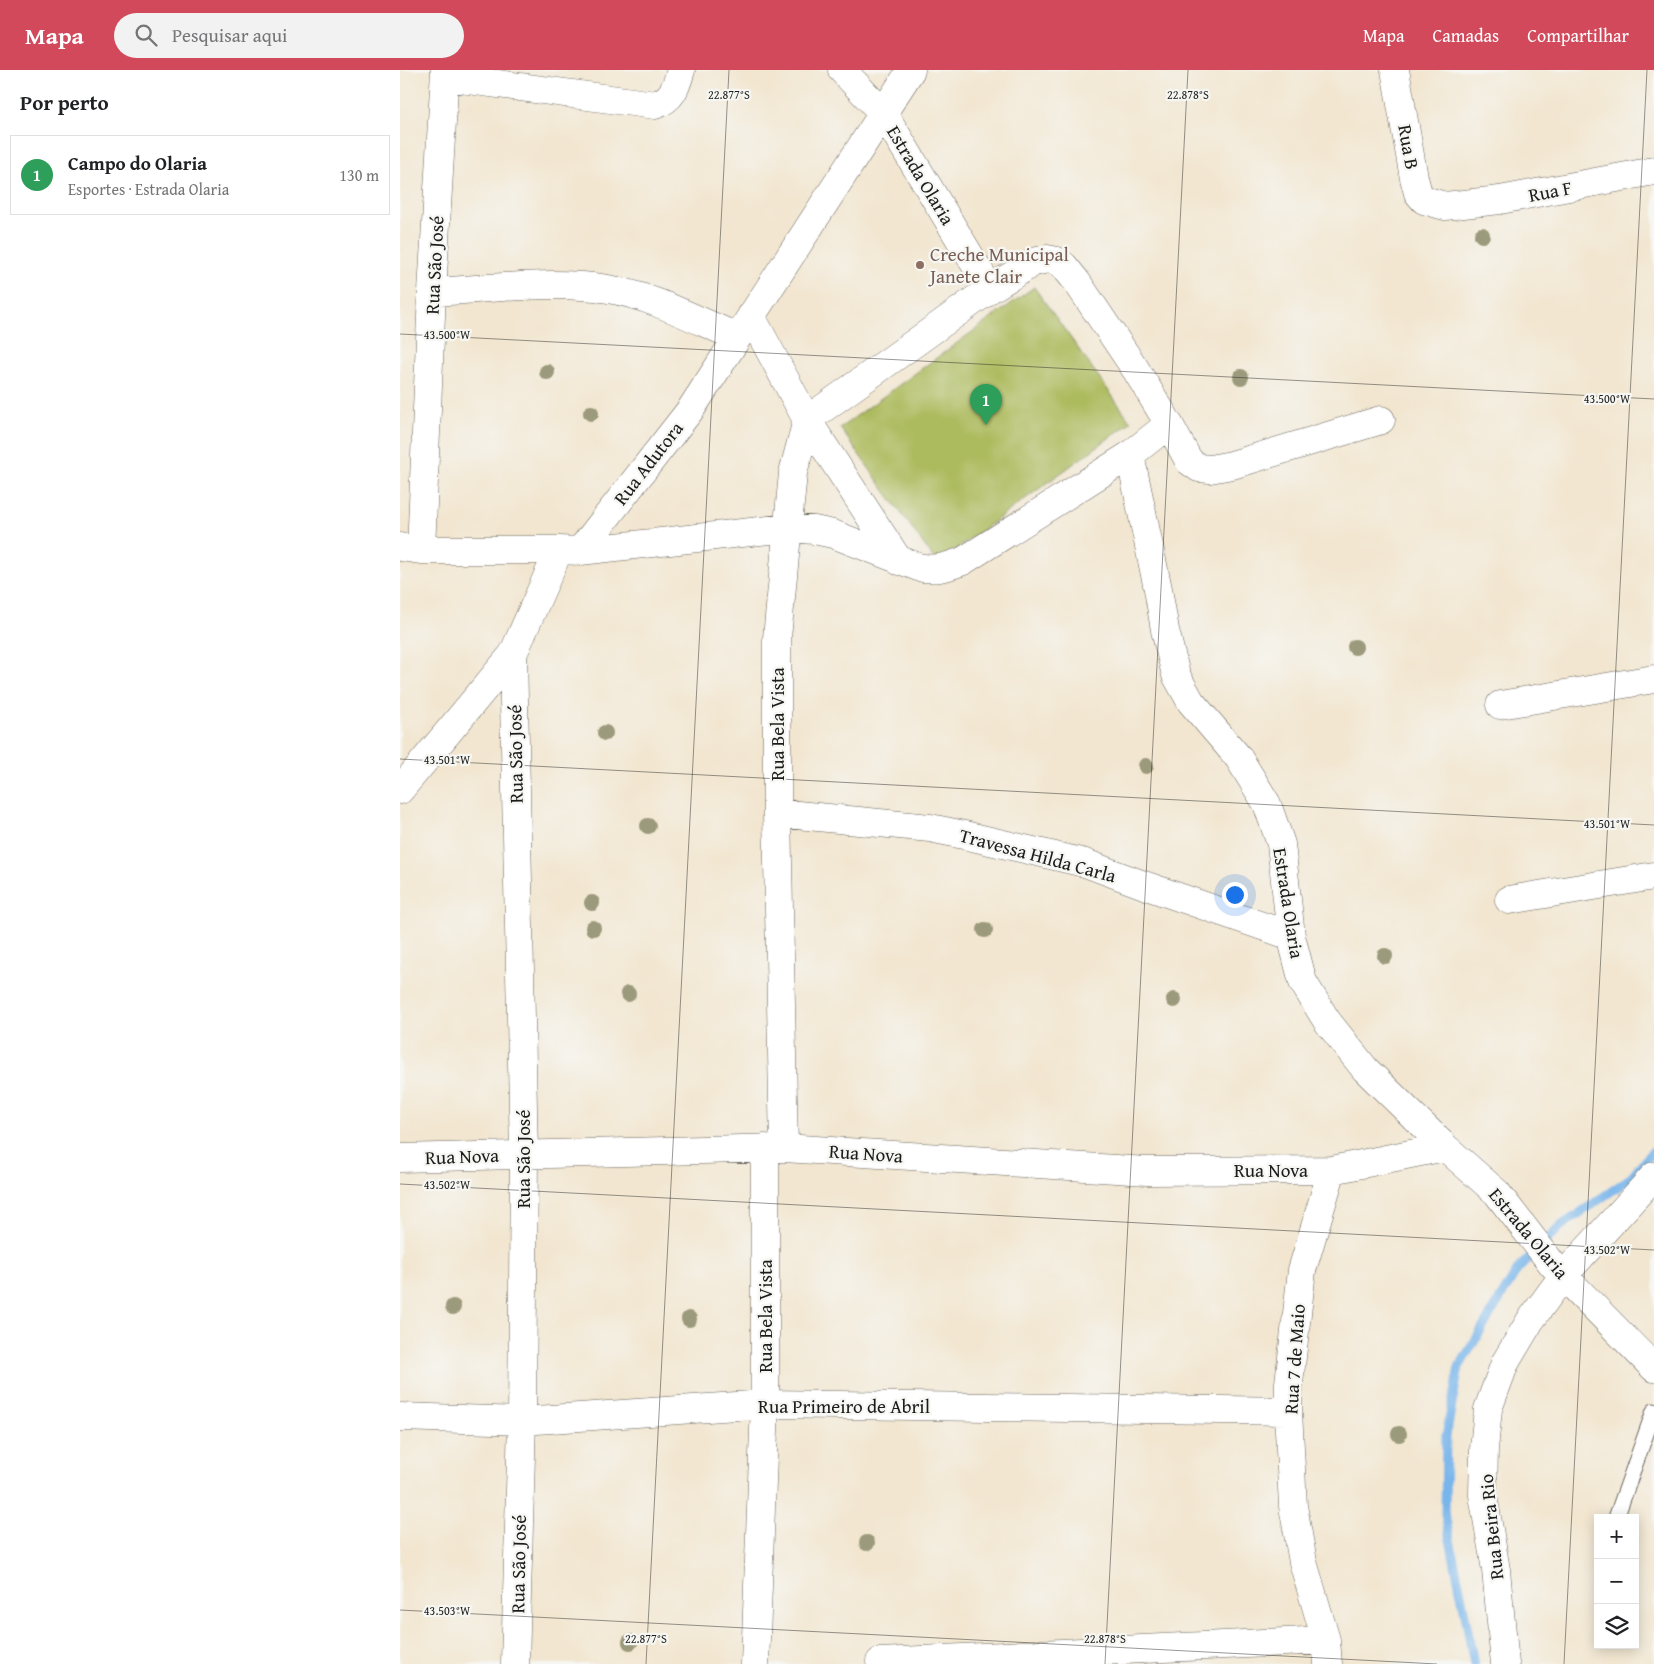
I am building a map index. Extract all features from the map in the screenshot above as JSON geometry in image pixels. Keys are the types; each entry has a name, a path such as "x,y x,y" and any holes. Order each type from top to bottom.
{"street":[{"path":"445,74 655,105 664,102 670,97 681,70"},
{"name":"Estrada Olaria","path":"842,70 884,114 990,289"},
{"name":"Rua Adutora","path":"400,790 513,654 570,551 691,408 911,70"},
{"name":"Rua B","path":"1395,70 1418,193 1424,200 1445,206"},
{"name":"Rua São José","path":"410,548 432,292 445,74"},
{"name":"Rua F","path":"1445,206 1500,200 1654,171"},
{"path":"807,420 990,289 1034,262 1047,259 1057,261 1064,266 1082,289 1136,370 1189,461 1199,468 1210,469 1232,465 1380,420"},
{"path":"432,292 563,285 608,289 744,326 899,561"},
{"name":"Rua Bela Vista","path":"755,1664 775,1148 776,638 794,473 807,420"},
{"path":"410,548 570,551 787,528 814,530 833,534 899,561 930,570 963,562 1130,455 1169,424"},
{"name":"Estrada Olaria","path":"1130,455 1165,630 1176,675 1191,702 1238,758 1267,804 1281,844 1291,936 1303,982 1326,1021 1365,1070 1445,1147 1497,1192 1558,1270 1654,1368"},
{"name":"Rua São José","path":"513,654 524,1154 522,1421 516,1664"},
{"path":"1500,705 1654,679"},
{"name":"Travessa Hilda Carla","path":"777,813 930,828 964,834 1076,861 1291,936"},
{"path":"1509,900 1654,876"},
{"path":"1332,1170 1445,1147"},
{"name":"Rua Nova","path":"400,1158 775,1148 1148,1171 1332,1170"},
{"name":"Rua 7 de Maio","path":"1327,1652 1303,1562 1293,1506 1288,1411 1289,1383 1302,1270 1332,1170"},
{"name":"Rua Beira Rio","path":"1505,1664 1496,1570 1483,1496 1484,1449 1488,1409 1505,1363 1558,1270 1654,1176"},
{"name":"Rua Primeiro de Abril","path":"400,1417 522,1421 765,1404 1288,1411"},
{"path":"880,1662 1327,1652"}],"lane":[{"path":"1617,1514 1654,1411"}],"green space":[{"path":"1034,287 1131,422 937,563 840,428"}],"waterway":[{"path":"1474,1664 1445,1515 1446,1436 1459,1367 1518,1269 1561,1226 1629,1179 1654,1150"}],"place":[{"name":"Creche Municipal Janete Clair","path":"920,265"},
{"name":"Campo do Olaria","path":"986,425"}]}
